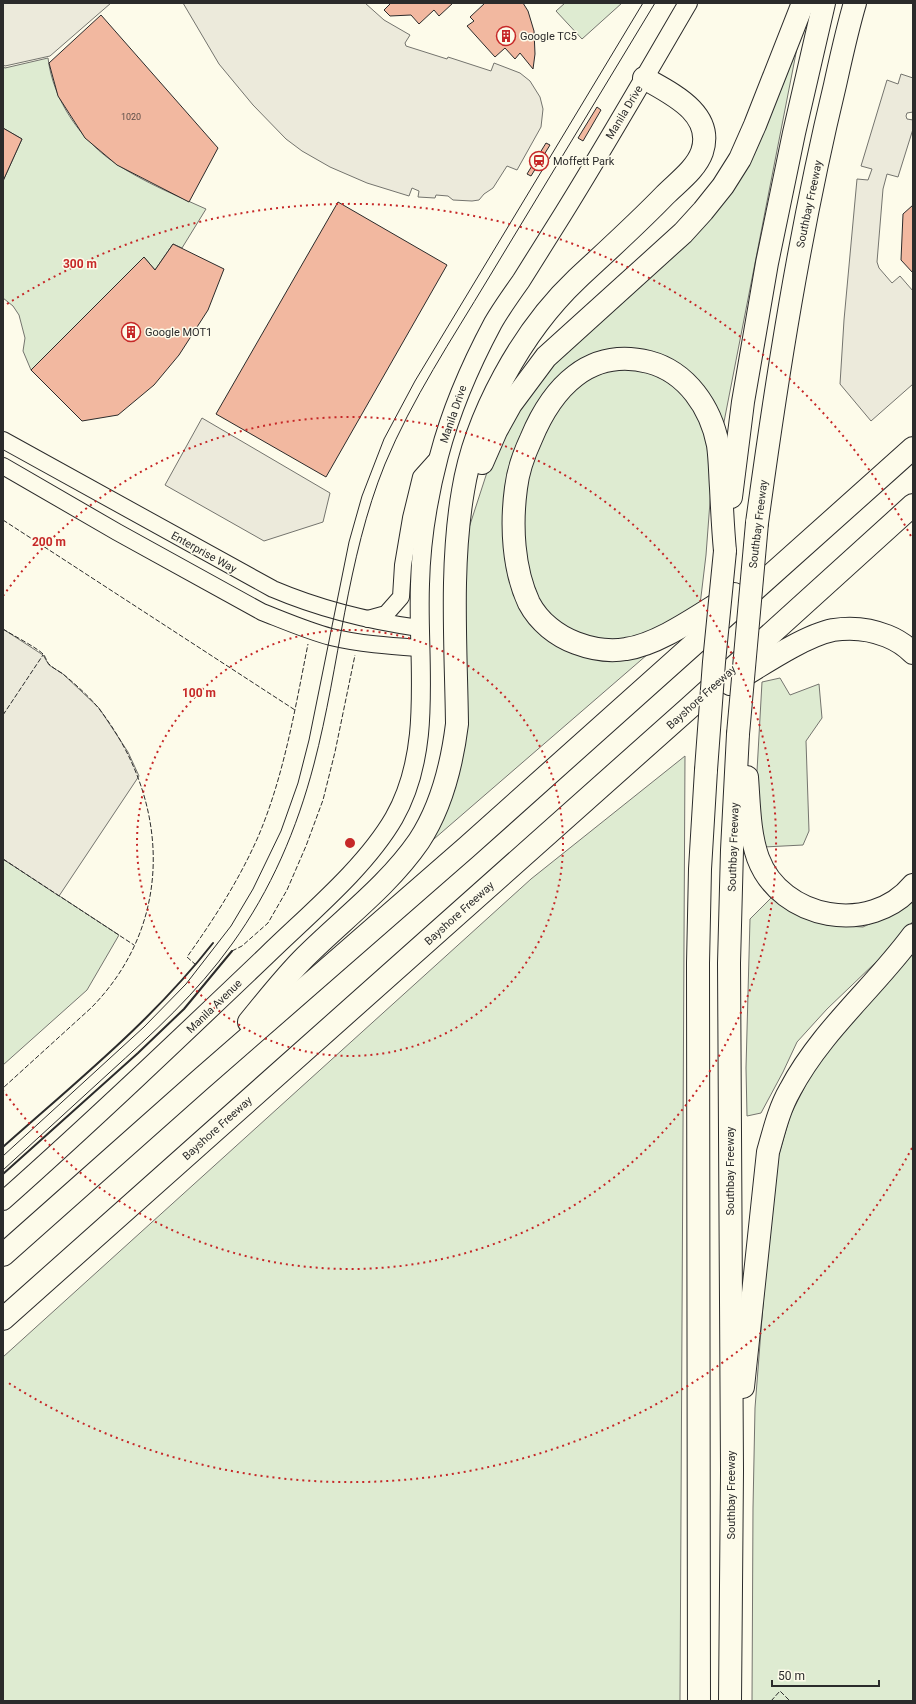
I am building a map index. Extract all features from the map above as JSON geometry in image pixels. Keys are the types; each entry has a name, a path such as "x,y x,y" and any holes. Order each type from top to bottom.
{"highway":[{"path":"456,543 483,462 496,431 511,404 529,379 546,357 569,335 683,233 723,186 740,159 755,125 802,3"},
{"path":"699,1701 698,963 700,869 706,770 714,662 725,551 743,402 767,263 794,134 824,3"},
{"name":"Southbay Freeway","path":"730,1701 732,1471 729,963 732,850 743,732 751,584 757,522 774,395 797,261 824,131 855,3"},
{"path":"200,1080 303,958 386,881 419,840 441,797 454,750 457,724 456,543 463,490 481,425 509,368 527,338 549,308 695,165 702,151 704,136 700,119 692,108 677,97 644,78"},
{"path":"725,551 718,446 711,420 691,387 676,374 659,364 638,359 616,360 594,365 572,377 553,396 538,421 525,454 516,487 514,522 515,553 522,583 530,604 541,620 554,632 570,641 588,647 606,650 626,650 648,643 674,630 780,566"},
{"path":"3,1256 913,448"},
{"name":"Bayshore Freeway","path":"3,1319 689,708 913,505"},
{"path":"689,708 787,650 808,639 833,630 857,629 876,631 896,640 913,653"},
{"path":"743,732 752,832 758,858 770,880 786,896 814,911 828,915 850,916 870,913 888,906 907,893 913,885"},
{"path":"732,1471 739,1435 768,1152 776,1122 790,1090 817,1048 913,935"}],"main road":[{"name":"Manila Drive","path":"405,795 414,769 419,743 421,720 419,628 421,555 425,523 438,458 448,423 462,386 495,320 566,210 688,3"},
{"name":"Manila Avenue","path":"3,1201 142,1075 348,876 383,836 396,815 405,795"}],"street":[{"name":"Enterprise Way","path":"3,440 273,590 314,606 388,624 419,628"},
{"path":"368,619 386,614 401,597 403,566 411,518 421,477 438,458"},
{"path":"3,466 124,536 262,612 297,626 335,637 419,648"}],"green space":[{"path":"565,3 622,3 582,39 556,11"},
{"path":"797,48 723,427 662,359 571,371 507,486 534,625 648,654 412,858 446,799 465,574 466,537 491,460 534,381 681,243"},
{"path":"48,58 56,90 63,105 71,119 93,145 105,156 128,171 206,209 182,248 173,244 155,270 144,257 31,370 23,351 25,338 19,315 13,306 3,298 3,181 22,139 3,128 3,67 5,68"},
{"path":"617,367 657,371 688,393 714,449 706,555 700,605 627,643 590,641 545,615 527,579 521,488 556,402 595,372"},
{"path":"780,678 790,695 819,684 822,718 806,741 809,831 803,845 764,847 755,807 762,682"},
{"path":"685,756 680,1701 3,1701 3,1357 531,879"},
{"path":"3,859 119,935 87,990 3,1065"},
{"path":"772,897 794,913 827,925 863,927 900,909 913,897 913,921 898,941 827,1009 797,1042 761,1113 747,1116 746,1068 750,919"},
{"path":"913,948 913,1701 752,1701 755,1408 772,1188 779,1154 790,1116 815,1066"}],"shaded area":[{"path":"3,3 111,3 50,56 5,66 3,65"},
{"path":"183,3 365,3 384,20 410,35 405,43 406,46 447,59 448,57 491,71 494,63 520,73 530,81 540,97 543,109 541,127 517,170 507,166 493,188 484,194 479,200 453,200 448,196 436,195 435,198 418,197 419,191 412,188 409,196 367,183 330,167 302,151 286,139 253,105 219,64"},
{"path":"901,74 913,78 913,112 907,113 906,116 907,119 913,120 913,129 898,177 887,174 883,189 877,262 879,268 892,283 900,276 913,291 913,384 871,421 840,384 844,320 857,179 868,180 872,169 861,166 887,80 898,84"},
{"path":"202,418 330,493 323,522 264,541 165,485"},
{"path":"3,629 43,655 49,665 63,674 99,708 128,752 139,776 59,896 3,859"}],"building":[{"path":"391,3 453,3 439,16 434,10 419,24 411,15 390,16 384,10"},
{"name":"Google TC5","path":"485,3 523,3 528,11 534,31 535,54 533,69 520,53 515,59 505,48 495,57 467,26 474,21 470,17"},
{"path":"101,15 218,148 189,202 117,165 85,138 58,96 49,63"},
{"path":"597,107 601,110 583,141 578,138"},
{"path":"3,128 22,139 3,181"},
{"path":"546,143 550,145 531,176 527,174"},
{"path":"338,202 447,265 326,477 216,414"},
{"path":"913,205 913,273 901,260 903,214"},
{"name":"Google MOT1","path":"173,244 224,269 208,310 179,355 154,385 118,415 82,421 31,370 144,257 155,270"}],"tram line":[{"path":"3,1156 144,1027 186,984 231,926 253,889 281,831 298,783 309,740 349,542 362,496 384,439 415,381 643,3"},
{"path":"3,1170 174,1012 204,979 232,944 259,902 271,880 291,835 300,812 314,764 331,689 352,575 361,537 385,464 407,416 433,370 655,3"}],"fence":[{"path":"3,520 295,710"},
{"path":"3,629 41,652 53,668 77,686 100,710 123,745 140,783 150,822 153,861 149,900 138,938 118,975 91,1008 3,1088"},
{"path":"196,965 187,957 234,884 251,853 267,814 288,742 308,644"},
{"path":"3,715 43,655"},
{"path":"232,951 242,946 268,923 287,890 306,846 323,800 335,752 355,655"},
{"path":"3,859 134,945"},
{"path":"771,1701 780,1691 790,1701"}],"wall":[{"path":"3,1147 113,1050 165,998 213,943"},
{"path":"3,1174 138,1053 184,1009 232,951"}],"place":[{"name":"Google TC5","path":"506,36"},
{"name":"Moffett Park","path":"539,161"},
{"name":"Google MOT1","path":"131,332"}]}
